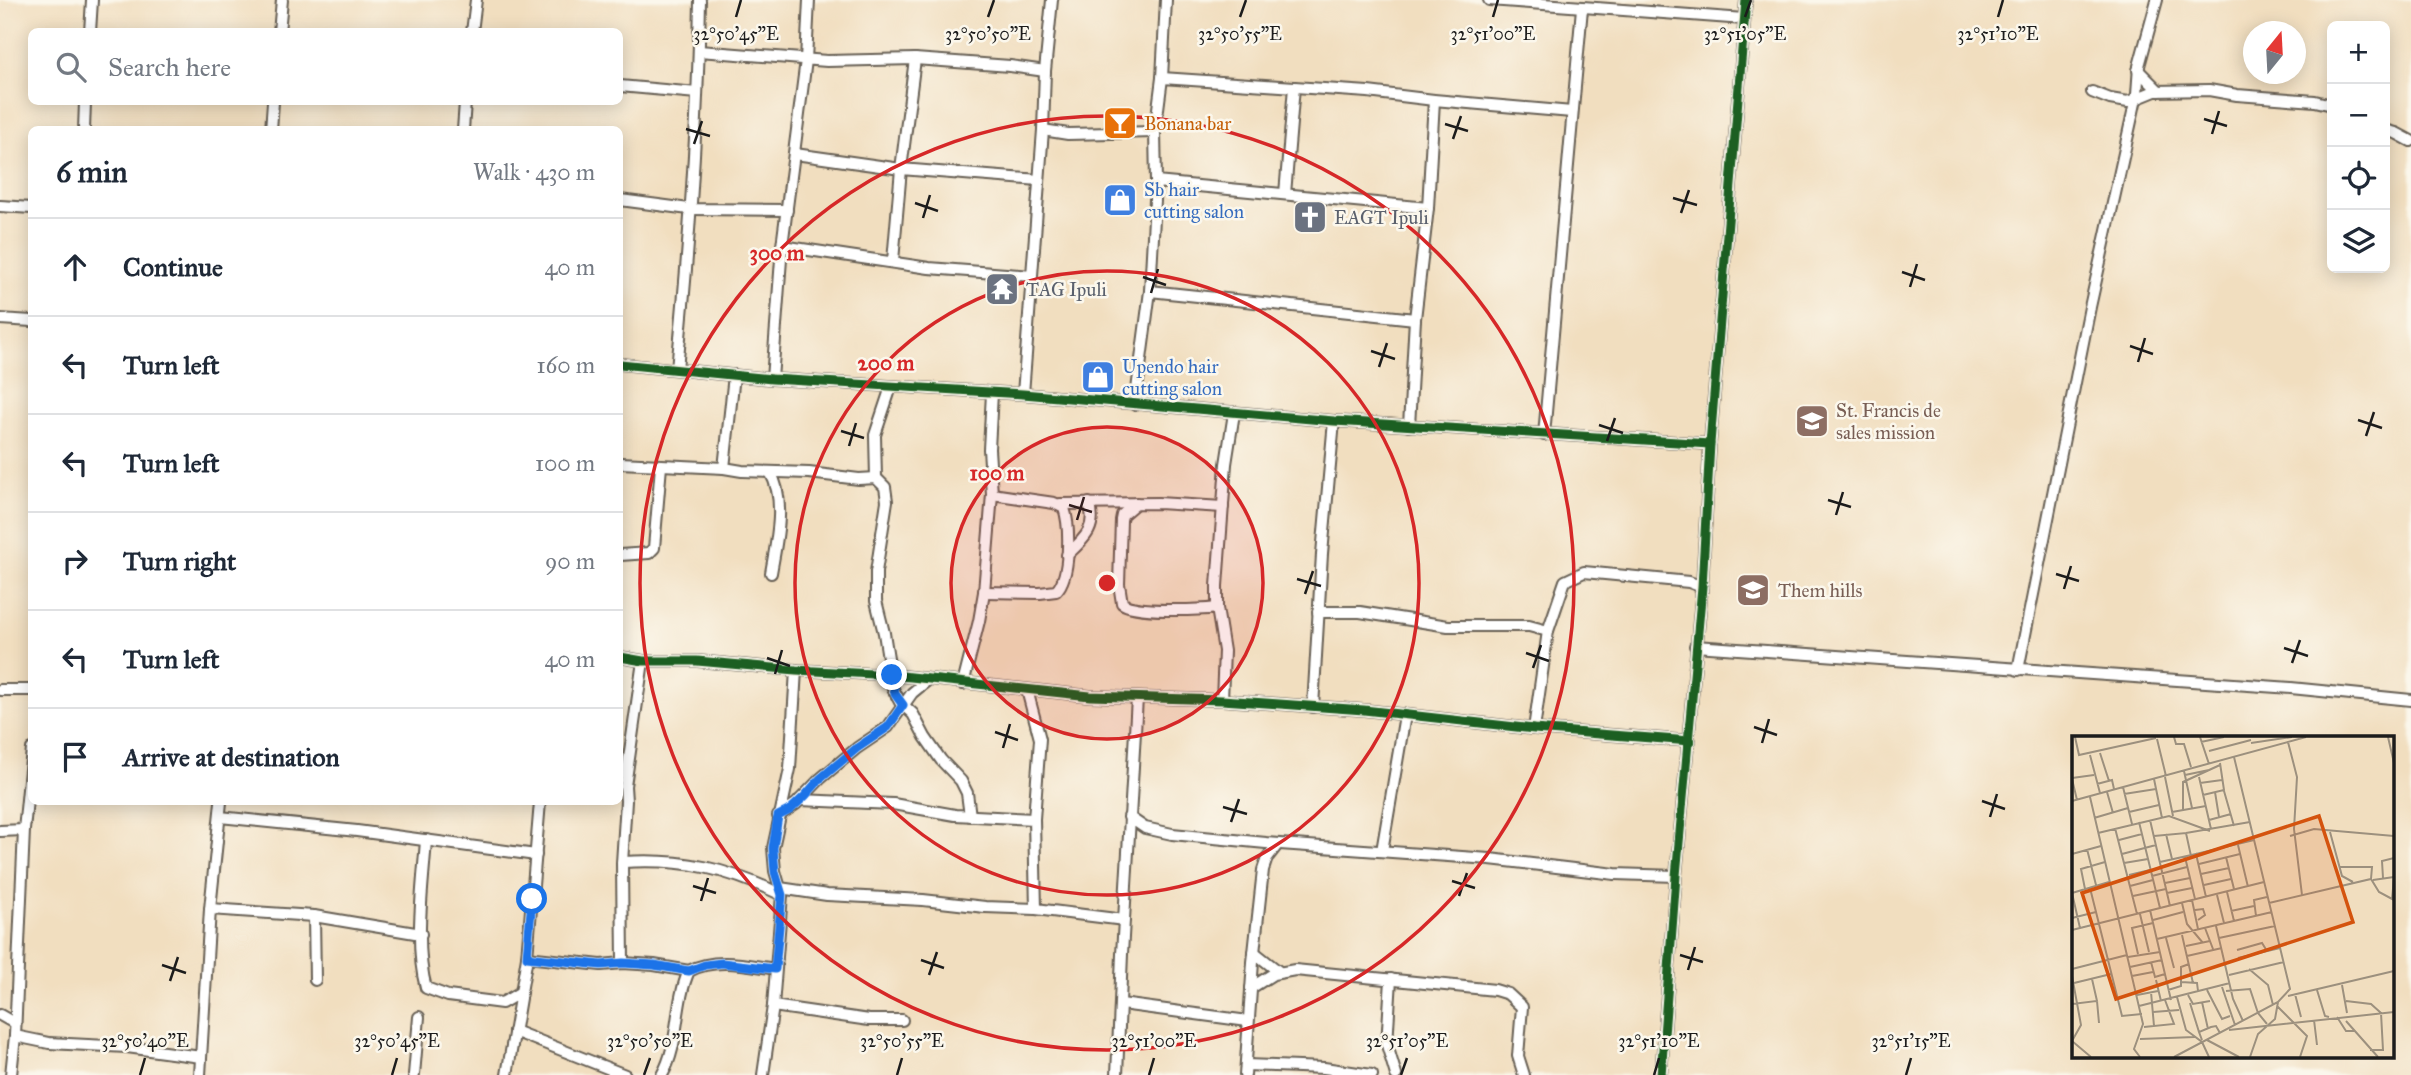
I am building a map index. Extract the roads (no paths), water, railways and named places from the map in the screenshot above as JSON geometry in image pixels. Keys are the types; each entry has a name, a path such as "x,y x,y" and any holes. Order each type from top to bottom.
{"street":[{"path":"90,28 92,0"},
{"path":"279,28 282,0"},
{"path":"472,28 476,0"},
{"path":"677,369 687,272 700,0"},
{"path":"772,379 782,246 806,60 809,0"},
{"path":"1023,394 1052,0"},
{"path":"1136,405 1150,291 1156,181 1155,132 1162,78 1166,0"},
{"path":"1489,0 1744,19"},
{"path":"1661,1075 1702,587 1710,444 1746,0"},
{"path":"2018,670 2090,307 2135,100 2138,70 2157,0"},
{"path":"1544,435 1581,8"},
{"path":"699,51 806,60 915,59 1045,71"},
{"path":"893,261 915,59"},
{"path":"2138,70 2159,91"},
{"path":"1162,78 1368,92 1572,112"},
{"path":"623,86 697,93"},
{"path":"1285,194 1294,87"},
{"path":"2092,92 2120,102 2135,100 2159,91 2209,90 2327,104"},
{"path":"1409,426 1415,319 1427,208 1434,100"},
{"path":"84,126 85,105"},
{"path":"271,126 273,105"},
{"path":"463,126 465,105"},
{"path":"1043,131 1068,134 1155,132"},
{"path":"2390,131 2411,141"},
{"path":"795,154 901,169 1039,180"},
{"path":"1156,181 1427,208"},
{"path":"623,200 689,209 787,210"},
{"path":"0,206 28,208"},
{"path":"782,246 963,272 1032,276"},
{"path":"1150,291 1415,319"},
{"path":"0,319 28,321"},
{"path":"623,365 772,379 1023,394 1334,421 1710,444"},
{"path":"724,468 734,376"},
{"path":"891,387 875,435 876,478 885,487 887,501 876,572 876,601 895,694 914,714 925,737 941,760 961,781 967,793 970,816"},
{"path":"963,684 984,592 992,494 989,449 992,393"},
{"path":"1222,700 1224,658 1217,608 1226,464 1234,413"},
{"path":"1313,707 1334,421"},
{"path":"623,463 876,478"},
{"path":"623,555 649,553 654,548 661,466"},
{"path":"770,472 777,491 778,506 771,573"},
{"path":"992,494 1060,504 1136,503 1223,507"},
{"path":"1067,555 1091,528 1093,516 1089,503"},
{"path":"1136,503 1122,515 1121,520 1118,564 1122,603 1141,610 1217,608"},
{"path":"984,592 1056,591 1062,584 1067,555 1066,512 1060,504"},
{"path":"1534,729 1548,631 1562,586 1573,576 1584,572 1689,582 1702,587"},
{"path":"1318,612 1360,612 1460,627 1529,626 1548,631"},
{"path":"1695,646 2291,688 2411,700"},
{"path":"623,658 643,661 697,661 892,675 963,684 1137,698 1222,700 1313,707 1689,741"},
{"path":"623,780 643,661"},
{"path":"763,1075 773,1006 781,892 775,872 773,848 790,769 796,670"},
{"path":"778,816 872,736 888,727 912,692 929,679"},
{"path":"0,690 28,690"},
{"path":"1027,690 1040,739 1034,819 1036,909"},
{"path":"1117,1075 1137,698"},
{"path":"1382,851 1405,715"},
{"path":"11,1075 28,790"},
{"path":"623,790 626,801 623,835 623,963"},
{"path":"800,800 893,804 970,816 1034,819"},
{"path":"200,1075 210,909 221,805"},
{"path":"508,1075 527,957 540,805"},
{"path":"220,817 536,855"},
{"path":"1129,817 1155,831 1278,844 1490,859 1615,874 1676,876"},
{"path":"0,831 24,830"},
{"path":"426,840 421,934 426,988 448,996 502,1003 521,992"},
{"path":"1252,841 1264,865 1245,1070 1324,1068 1372,1075"},
{"path":"1264,865 1278,844"},
{"path":"623,862 661,861 717,869 781,892 1036,909 1124,920"},
{"path":"210,909 314,916 421,934"},
{"path":"314,916 314,980"},
{"path":"1254,952 1278,971"},
{"path":"527,957 601,965 623,963 689,971 722,963 775,969"},
{"path":"1251,988 1278,971 1295,970 1477,987 1508,994 1522,1007 1518,1056 1524,1075"},
{"path":"662,1075 669,1059 677,1010 689,971"},
{"path":"1391,979 1387,1045 1395,1075"},
{"path":"1121,1004 1248,1021"},
{"path":"773,1006 869,1020 902,1020"},
{"path":"0,1015 14,1023"},
{"path":"414,1075 419,1017"},
{"path":"514,1031 625,1075"},
{"path":"15,1037 49,1043 127,1047 201,1057"}],"place":[{"name":"Bonana bar","path":"1120,123"},
{"name":"Sb hair cutting salon","path":"1120,200"},
{"name":"EAGT Ipuli","path":"1310,217"},
{"name":"TAG Ipuli","path":"1002,289"},
{"name":"Upendo hair cutting salon","path":"1098,377"},
{"name":"St. Francis de sales mission","path":"1812,421"},
{"name":"Them hills","path":"1753,590"}]}
